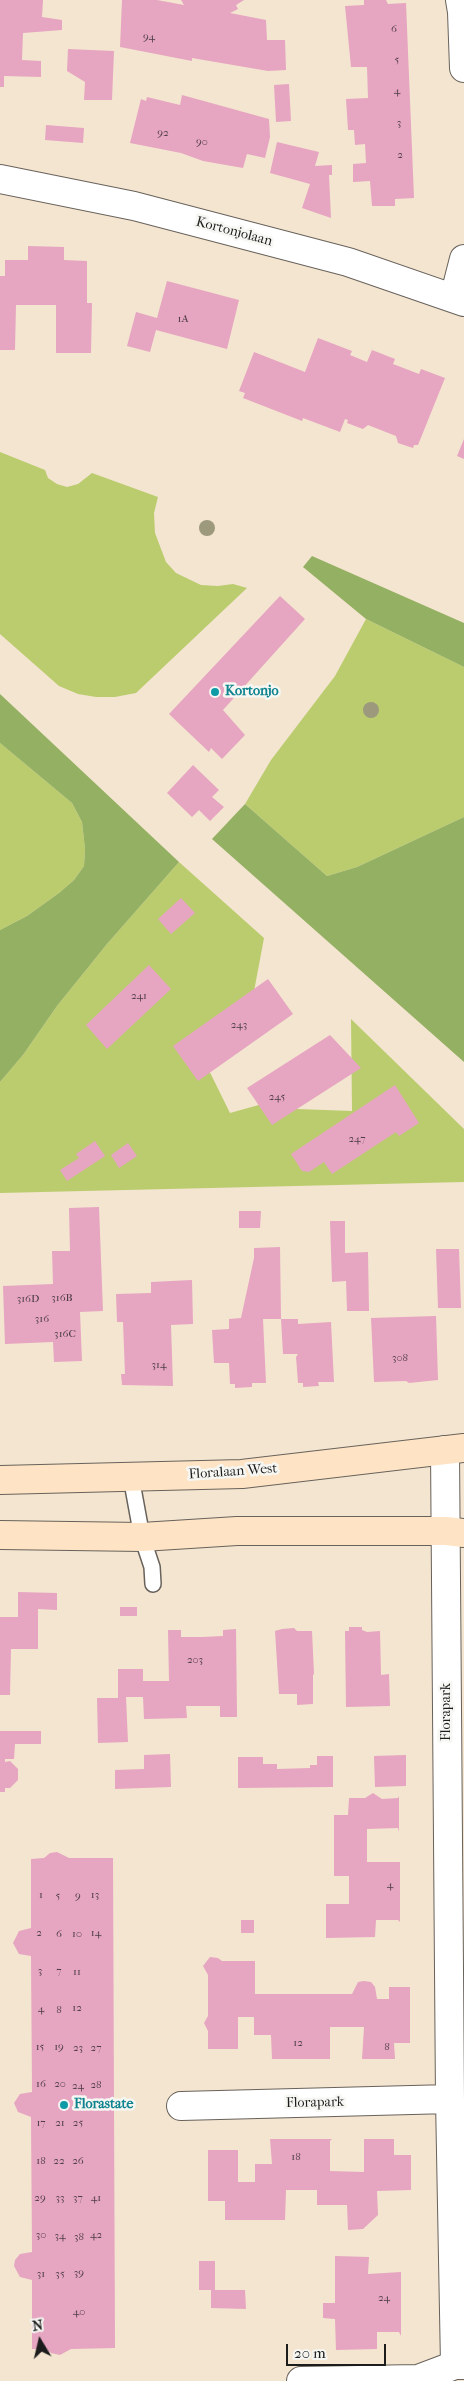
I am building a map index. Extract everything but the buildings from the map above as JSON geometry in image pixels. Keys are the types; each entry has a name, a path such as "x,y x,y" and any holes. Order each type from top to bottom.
{"main road":[{"name":"Floralaan West","path":"0,1480 242,1474 455,1449"},
{"path":"0,1535 142,1537 237,1531 455,1532"}],"street":[{"path":"460,0 464,68"},
{"name":"Kortonjolaan","path":"0,179 134,206 311,252 348,262 459,300"},
{"path":"459,300 464,259"},
{"name":"Florapark","path":"301,2381 418,2380 459,2365 450,2100 456,1974 455,1449"},
{"name":"Florapark","path":"181,2106 450,2100"}],"lane":[{"path":"131,1477 142,1537 152,1567 153,1584"}],"green space":[{"path":"0,452 45,470 48,478 57,484 67,487 78,484 92,473 158,497 154,513 155,533 166,562 176,573 201,585 218,586 233,584 247,588 136,693 115,697 96,697 78,694 59,686 0,634"},
{"path":"312,556 464,623 464,667 366,619 303,567"},
{"path":"366,619 464,667 464,817 357,867 327,876 245,804 271,760 335,676"},
{"path":"0,694 179,862 107,944 57,1006 23,1055 0,1082 0,930 27,916 74,880 84,866 85,849 82,822 72,803 0,743"},
{"path":"0,743 72,803 82,822 85,849 84,866 74,880 27,916 0,930"},
{"path":"245,804 327,876 357,867 464,817 464,1062 212,839"},
{"path":"179,862 264,938 252,1002 193,1038 230,1113 298,1094 297,1109 352,1111 351,1019 464,1129 464,1182 0,1193 0,1082 23,1055 57,1006 107,944"}],"place":[{"name":"Kortonjo","path":"215,692"},
{"name":"Florastate","path":"64,2105"}]}
